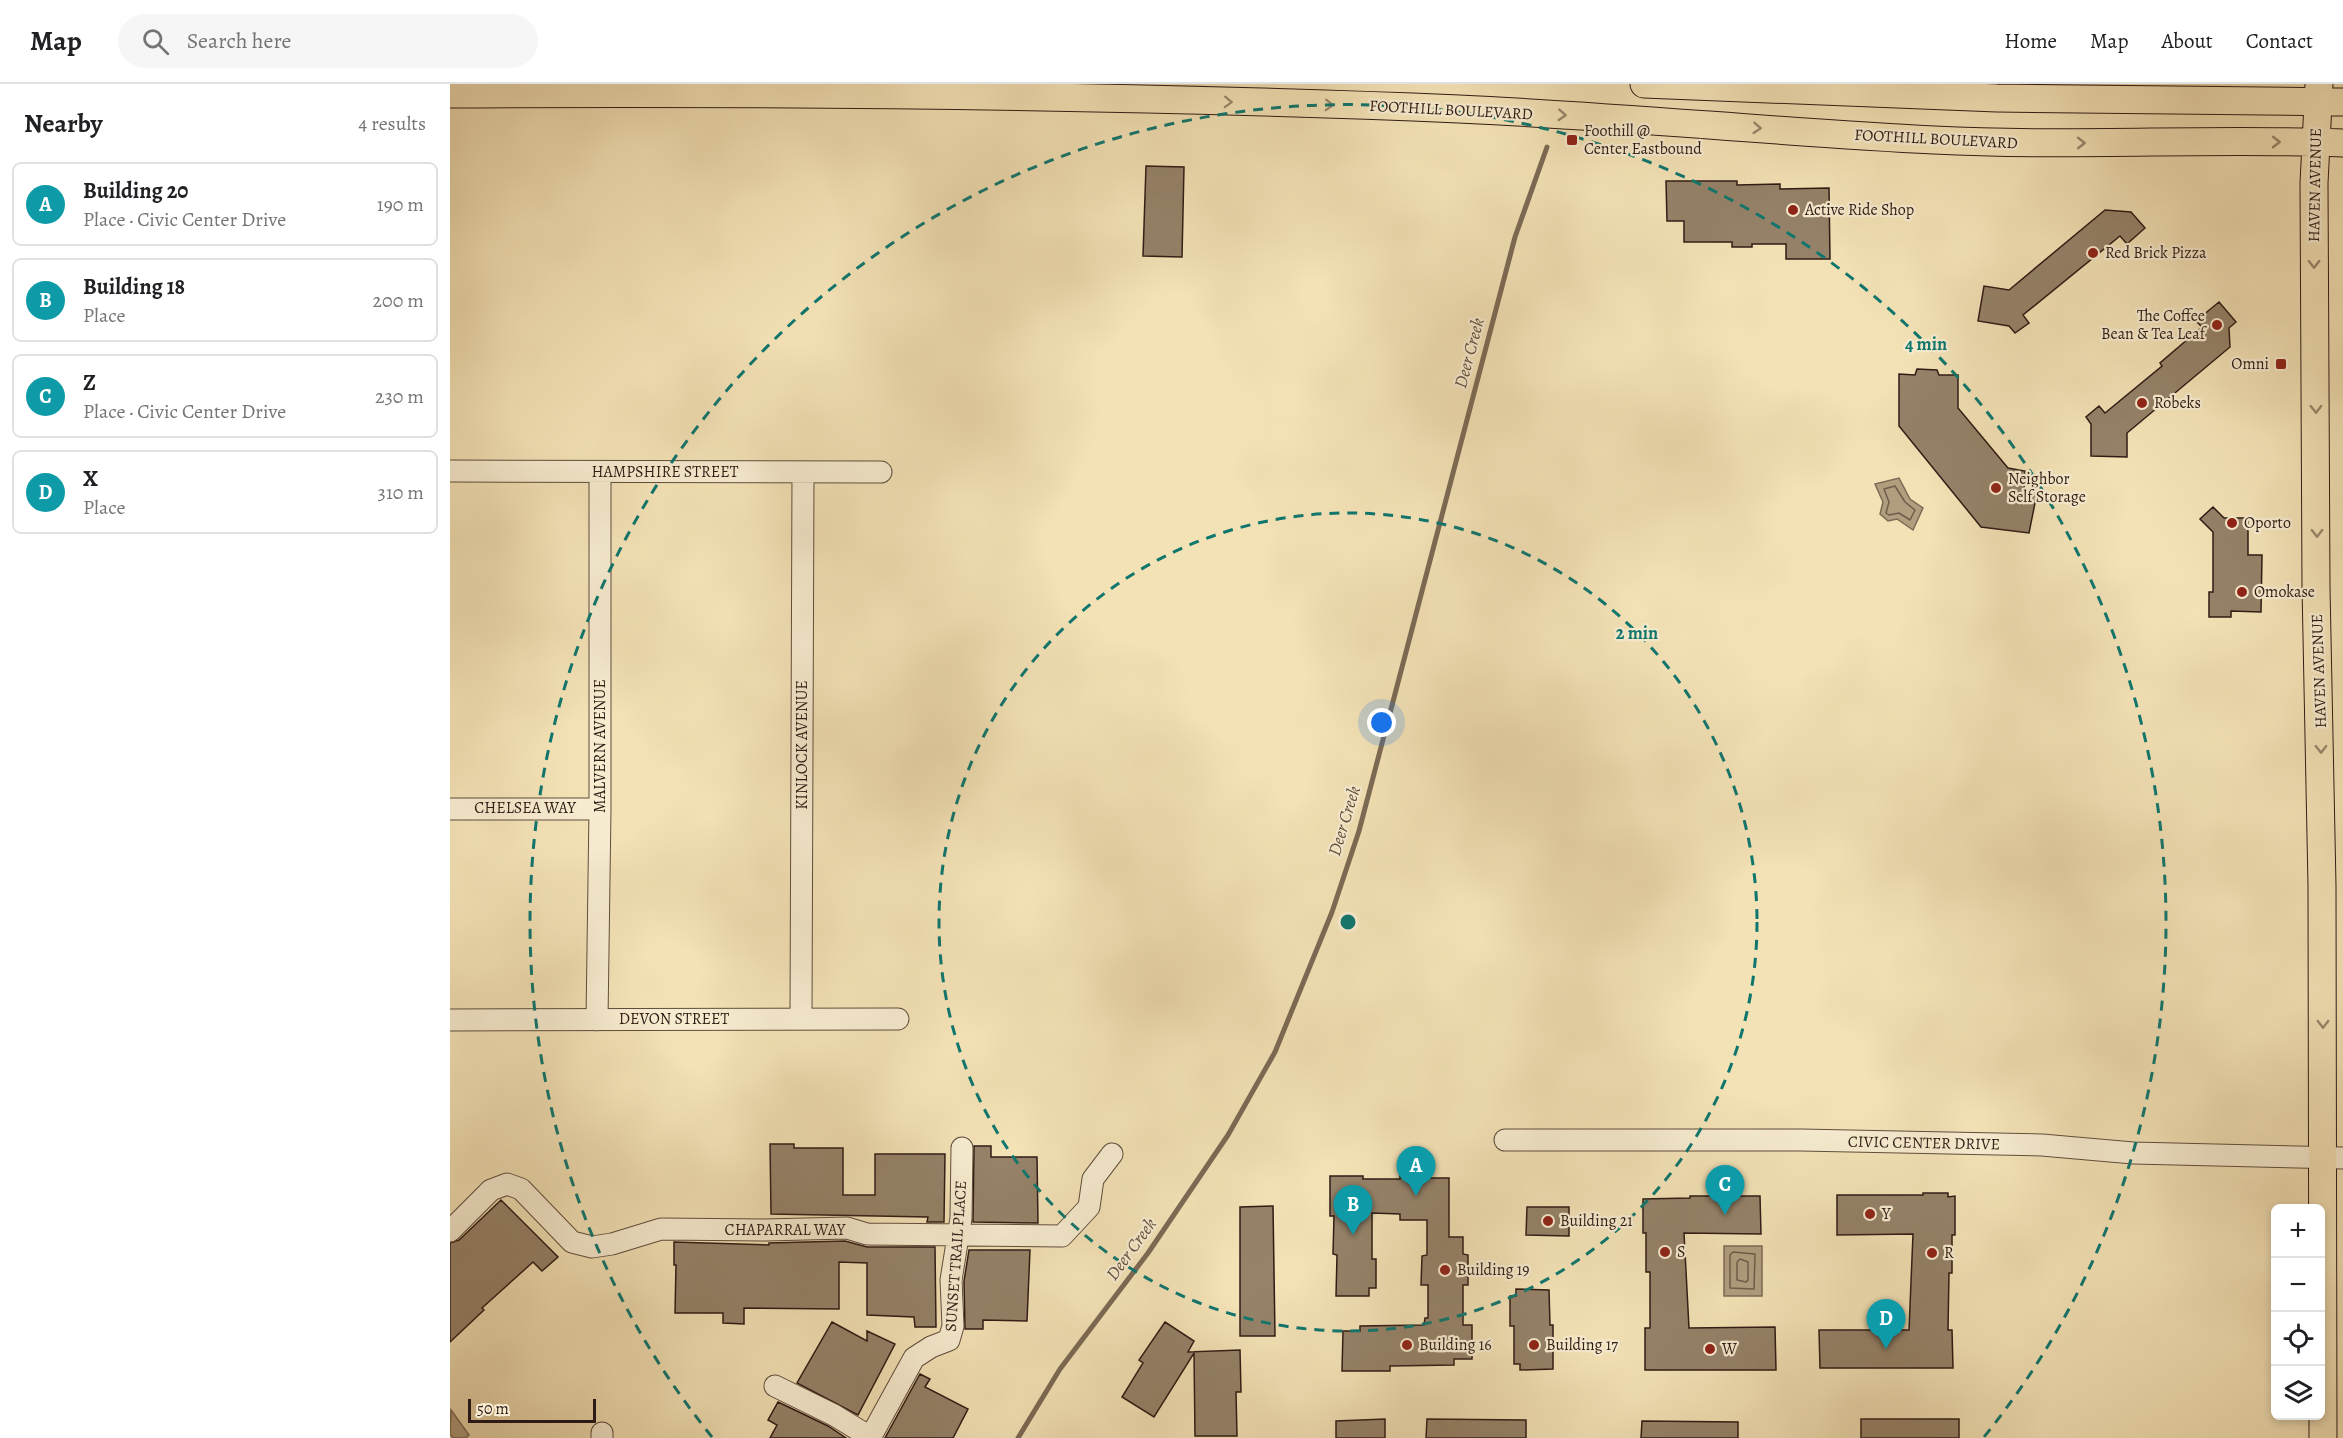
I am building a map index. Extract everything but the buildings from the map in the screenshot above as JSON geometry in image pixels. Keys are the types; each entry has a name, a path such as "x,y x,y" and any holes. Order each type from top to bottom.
{"main road":[{"path":"1644,84 1997,98 2326,96"},
{"name":"FOOTHILL BOULEVARD","path":"450,94 1270,93 1485,111 1933,140 2011,143 2343,143"},
{"name":"HAVEN AVENUE","path":"2323,1438 2333,1159 2316,587 2314,183 2315,142 2326,96"}],"street":[{"name":"HAMPSHIRE STREET","path":"450,471 880,472"},
{"name":"MALVERN AVENUE","path":"597,1020 600,809 600,472"},
{"name":"KINLOCK AVENUE","path":"801,1019 802,472"},
{"name":"CHELSEA WAY","path":"450,809 600,809"},
{"name":"DEVON STREET","path":"450,1020 897,1019"},
{"name":"CIVIC CENTER DRIVE","path":"1504,1140 1801,1140 2042,1145 2133,1153 2333,1159"},
{"name":"SUNSET TRAIL PLACE","path":"870,1437 915,1358 931,1347 949,1340 953,1326 951,1281 961,1218 962,1148"},
{"name":"CHAPARRAL WAY","path":"450,1231 491,1190 507,1184 521,1189 572,1242 592,1247 612,1245 661,1229 847,1228 867,1234 1062,1236 1089,1207 1093,1179 1112,1154"},
{"path":"775,1386 834,1415 870,1437"}],"water":[{"path":"1899,478 1910,499 1923,508 1913,530 1897,519 1888,521 1880,514 1883,502 1875,484"},
{"path":"1724,1246 1762,1246 1762,1296 1724,1296"},
{"path":"451,1410 469,1435 466,1438 453,1438 450,1434"}],"waterway":[{"name":"Deer Creek","path":"1018,1438 1060,1369 1148,1253 1228,1135 1275,1052 1332,912 1359,831 1515,237 1547,147"}],"place":[{"name":"Foothill @ Center Eastbound","path":"1572,140"},
{"name":"Active Ride Shop","path":"1793,210"},
{"name":"Red Brick Pizza","path":"2093,253"},
{"name":"The Coffee Bean & Tea Leaf","path":"2217,325"},
{"name":"Omni","path":"2281,364"},
{"name":"Robeks","path":"2142,403"},
{"name":"Neighbor Self Storage","path":"1996,488"},
{"name":"Oporto","path":"2232,523"},
{"name":"Omokase","path":"2242,592"},
{"name":"Building 20","path":"1416,1196"},
{"name":"Y","path":"1870,1214"},
{"name":"Z","path":"1725,1215"},
{"name":"Building 21","path":"1548,1221"},
{"name":"Building 18","path":"1353,1235"},
{"name":"S","path":"1665,1252"},
{"name":"R","path":"1932,1253"},
{"name":"Building 19","path":"1445,1270"},
{"name":"Building 16","path":"1407,1345"},
{"name":"Building 17","path":"1534,1345"},
{"name":"W","path":"1710,1349"},
{"name":"X","path":"1886,1349"}]}
